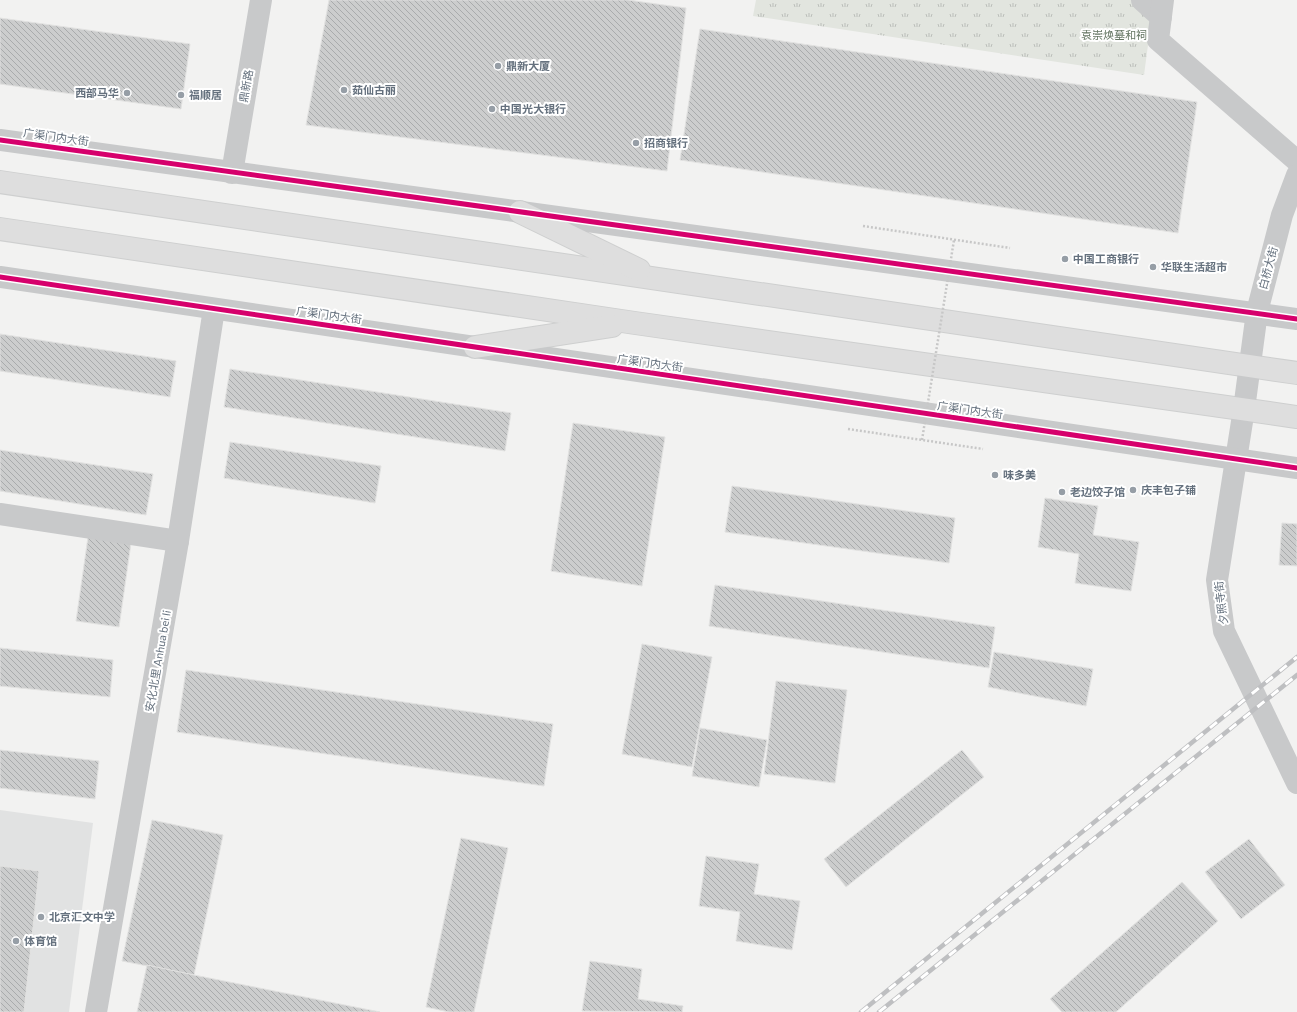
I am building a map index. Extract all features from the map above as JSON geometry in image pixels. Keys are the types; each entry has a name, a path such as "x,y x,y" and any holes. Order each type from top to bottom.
{"main road":[{"path":"0,182 1297,373"},
{"path":"520,212 658,279"},
{"path":"0,229 635,323 1297,417"},
{"path":"475,347 635,323"}],"street":[{"name":"鼎新路","path":"232,173 261,0"},
{"path":"1142,0 1162,9 1158,40 1297,162"},
{"name":"广渠门内大街","path":"0,140 232,173 1257,312 1297,319"},
{"name":"白桥大街","path":"1244,409 1257,312 1282,215 1297,175"},
{"name":"广渠门内大街","path":"0,277 1297,468"},
{"name":"安化北里 Anhua bei li","path":"96,1012 178,541 214,309"},
{"name":"夕照寺街","path":"1244,409 1217,580 1224,631 1297,782"},
{"path":"0,514 178,541"}],"path":[{"path":"863,226 1010,248"},
{"path":"922,440 954,240"},
{"path":"848,429 983,449"}],"shaded area":[{"name":"北京汇文中学","path":"0,810 93,823 69,1012 0,1012"}],"green space":[{"name":"袁崇焕墓和祠","path":"756,0 1154,0 1144,75 753,16"}],"building":[{"name":"鼎新大厦","path":"329,0 628,0 686,8 667,171 306,125"},
{"path":"0,18 190,44 181,109 0,84"},
{"path":"700,29 1197,102 1178,233 680,160"},
{"path":"0,334 176,361 170,397 0,371"},
{"path":"230,369 511,413 505,451 224,407"},
{"path":"573,423 665,437 642,586 551,571"},
{"path":"230,442 381,466 375,503 224,478"},
{"path":"0,450 153,474 146,515 0,491"},
{"path":"732,486 955,518 949,563 725,532"},
{"path":"1045,498 1098,506 1093,535 1139,542 1131,591 1075,583 1079,554 1038,547"},
{"path":"1282,523 1297,524 1297,566 1279,565"},
{"path":"88,537 131,543 119,627 76,621"},
{"path":"715,585 995,627 989,668 709,626"},
{"path":"642,644 712,657 692,767 622,754"},
{"path":"0,648 113,660 110,697 0,686"},
{"path":"994,652 1093,669 1086,706 988,687"},
{"path":"186,670 553,724 544,786 177,732"},
{"path":"776,681 847,690 835,783 764,774"},
{"path":"700,728 767,740 759,787 692,776"},
{"path":"0,750 99,761 95,799 0,788"},
{"path":"962,750 984,777 846,887 824,859"},
{"path":"152,820 223,835 194,975 122,961"},
{"path":"461,838 508,848 474,1012 449,1012 426,1007"},
{"path":"1249,839 1285,885 1241,919 1205,872"},
{"path":"706,856 759,864 754,894 800,901 792,950 736,941 740,912 699,906"},
{"name":"体育馆","path":"0,866 39,871 24,1012 0,1012"},
{"path":"1182,882 1218,921 1116,1012 1062,1012 1050,999"},
{"path":"590,961 642,969 638,999 683,1006 682,1012 582,1011"},
{"path":"147,965 194,975 380,1012 137,1012"}],"railway":[{"path":"861,1012 1297,657"},
{"path":"879,1012 1297,675"}],"cycle path":[{"path":"0,140 1297,319"},
{"path":"0,277 1297,468"}],"place":[{"name":"鼎新大厦","path":"498,66"},
{"name":"茹仙古丽","path":"344,90"},
{"name":"西部马华","path":"127,93"},
{"name":"福顺居","path":"181,95"},
{"name":"中国光大银行","path":"492,109"},
{"name":"招商银行","path":"636,143"},
{"name":"中国工商银行","path":"1065,259"},
{"name":"华联生活超市","path":"1153,267"},
{"name":"味多美","path":"995,475"},
{"name":"庆丰包子铺","path":"1133,490"},
{"name":"老边饺子馆","path":"1062,492"},
{"name":"北京汇文中学","path":"41,917"},
{"name":"体育馆","path":"16,941"}]}
